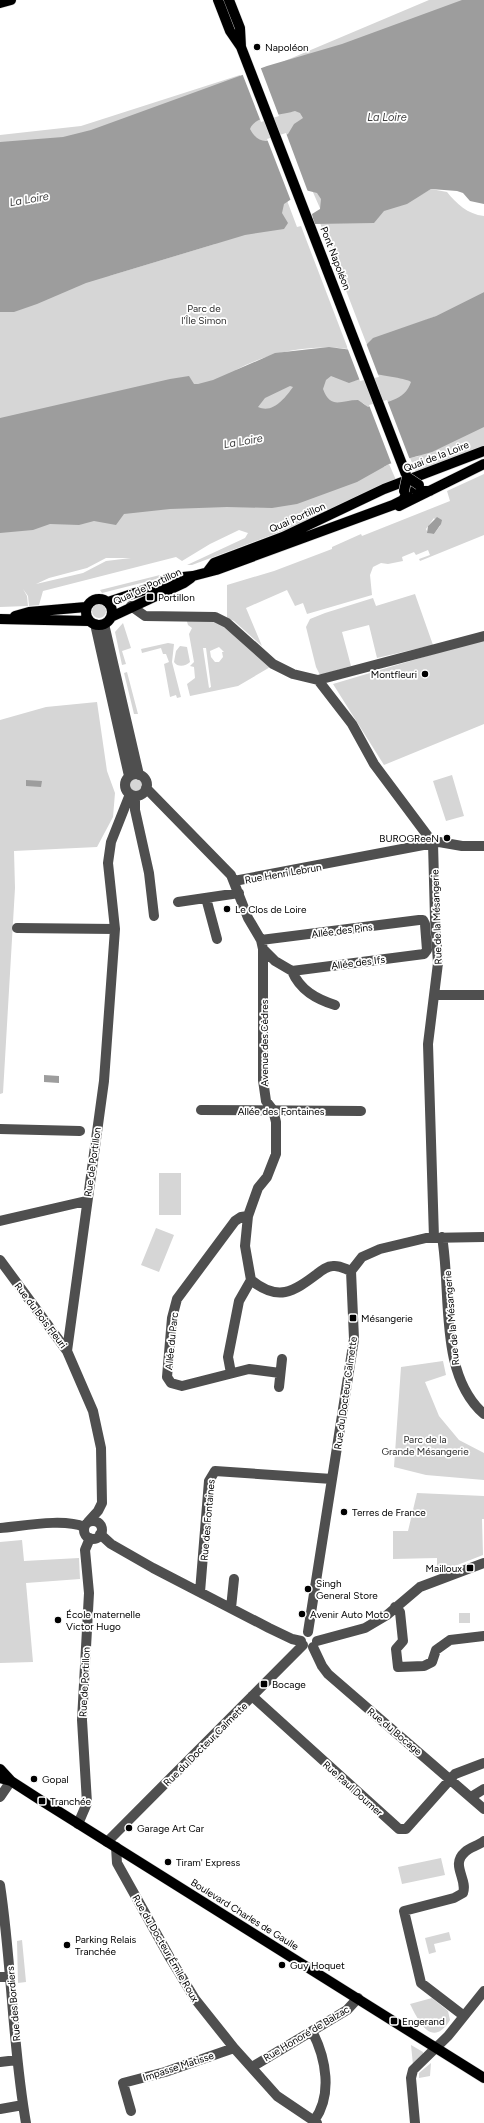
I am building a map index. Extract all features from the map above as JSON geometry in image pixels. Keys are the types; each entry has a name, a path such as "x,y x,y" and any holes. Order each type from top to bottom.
{"main road":[{"path":"0,3 11,0"},
{"path":"218,0 238,36"},
{"path":"229,0 240,28 238,36"},
{"name":"Pont Napoléon","path":"238,36 407,476"},
{"name":"Quai de la Loire","path":"408,486 484,450"},
{"path":"408,486 431,485 484,460"},
{"path":"360,519 370,518 415,499 484,464"},
{"path":"407,476 408,486"},
{"path":"407,476 408,486"},
{"path":"408,486 418,491 430,491"},
{"name":"Quai de Portillon","path":"108,602 188,576 216,570 360,519 403,500 408,486"},
{"name":"Quai Portillon","path":"208,571 214,562 283,537 408,486"},
{"name":"Quai de Portillon","path":"100,621 130,606 184,583 188,576"},
{"path":"0,619 100,621 112,609 108,602 95,598 86,607 85,614 100,621"},
{"path":"0,619 29,612 86,607"},
{"path":"0,1769 11,1781"},
{"path":"0,1778 11,1781"},
{"name":"Boulevard Charles de Gaulle","path":"11,1781 484,2078"}],"street":[{"path":"130,606 145,616 215,617 227,623 274,664 293,674 318,680 484,636"},
{"path":"100,621 134,775 146,782 146,788 141,795 133,795"},
{"path":"318,680 352,724 374,764 433,843"},
{"path":"134,775 125,786 133,795 149,873 154,916"},
{"name":"Rue Henri Lebrun","path":"146,788 231,875 234,881 433,843 484,846"},
{"name":"Rue de Portillon","path":"86,1524 98,1511 102,1503 101,1448 93,1411 68,1351 86,1201 104,1081 115,929 108,863 111,842 133,795"},
{"name":"Rue de la Mésangerie","path":"433,843 434,919 438,957 428,1044 438,1238 455,1366 464,1390 484,1414"},
{"name":"Avenue des Cèdres","path":"234,881 262,945 263,1080 266,1100 273,1110 276,1132 275,1157 267,1177 258,1188 248,1216 245,1246 251,1280"},
{"path":"178,902 239,894"},
{"path":"206,898 217,939"},
{"name":"Allée des Pins","path":"262,945 423,920"},
{"name":"Allée des Ifs","path":"292,971 424,954 427,950 426,924 423,920"},
{"path":"17,928 115,929"},
{"path":"262,945 275,961 292,971 297,982 308,992 320,1000 335,1005"},
{"path":"434,995 484,995"},
{"name":"Allée des Fontaines","path":"202,1110 361,1112"},
{"path":"0,1129 80,1131"},
{"path":"0,1221 86,1201"},
{"name":"Allée du Parc","path":"248,1216 241,1217 235,1221 177,1299 172,1318 167,1377 171,1383 182,1386 249,1369 280,1373"},
{"path":"231,1373 228,1357 239,1301 251,1280 268,1290 285,1293 294,1291 328,1266 340,1266 351,1271 362,1257 380,1249 438,1238 484,1237"},
{"name":"Rue du Bois Fleuri","path":"0,1260 68,1351"},
{"name":"Rue du Docteur Calmette","path":"308,1632 354,1339 351,1271"},
{"path":"279,1387 282,1360"},
{"name":"Rue des Fontaines","path":"200,1592 209,1481 215,1471 332,1479"},
{"path":"0,1528 49,1524 86,1524 94,1521 99,1523 102,1529 100,1534 96,1538 90,1538 85,1534 86,1524"},
{"path":"100,1534 111,1544 200,1592 292,1640 309,1644 365,1628 376,1622 420,1587 484,1563"},
{"name":"Rue de Portillon","path":"78,1824 87,1803 82,1720 89,1593 85,1550 90,1538"},
{"path":"231,1608 234,1579"},
{"path":"395,1607 400,1612 403,1641 396,1649 398,1667 424,1666 432,1662 436,1650 450,1640 484,1636"},
{"name":"Rue du Bocage","path":"308,1632 315,1635 309,1644 328,1674 484,1809"},
{"name":"Rue du Docteur Calmette","path":"111,1844 252,1696 309,1644"},
{"name":"Rue Paul Doumer","path":"252,1696 399,1830 406,1829 450,1780"},
{"path":"450,1780 458,1772 484,1763"},
{"path":"0,1797 11,1781"},
{"path":"471,1797 484,1789"},
{"path":"464,2016 421,1983 404,1911 454,1898 463,1893 464,1886 459,1870 461,1858 467,1850 484,1841"},
{"name":"Rue du Docteur Émile Roux","path":"111,1844 117,1863 170,1958 195,1999 234,2048 272,2090 282,2099 316,2122"},
{"name":"Rue des Bordiers","path":"0,1885 8,1937 16,2060 26,2123"},
{"path":"0,1977 11,1976"},
{"path":"414,2123 413,2070 448,2036 484,1991"},
{"name":"Rue Honoré de Balzac","path":"252,2067 347,2010 358,1998"},
{"path":"312,2031 321,2052 325,2074 323,2099 316,2122"},
{"name":"Impasse Matisse","path":"131,2111 122,2083 165,2072 234,2048"},
{"path":"0,2062 16,2060"},
{"path":"0,2109 23,2105"}],"green space":[{"name":"Parc de l'Île Simon","path":"429,0 484,0 443,179 417,197 431,189 447,192 467,211 484,216 484,292 436,316 371,342 449,313 484,295 484,446 416,472 410,458 419,456 363,403 384,467 389,464 396,480 296,526 192,565 187,565 245,538 248,533 239,530 210,544 182,561 176,557 43,591 39,605 29,606 28,596 23,589 27,596 28,606 0,607 0,312 14,312 0,309 0,135 81,126 240,75 258,121 261,71","holes":["288,135 326,222 320,223 367,345 355,381 345,353 236,370 262,358 290,351 319,348 348,349 301,226 297,227 265,142","183,241 215,244 109,276","106,558 131,558 106,561 83,573 36,584 49,578 87,568"]},
{"path":"484,474 484,535 420,561 419,559 430,555 428,550 416,555 414,552 402,557 403,561 388,564 381,563 373,567 370,575 372,595 307,614 303,603 295,606 287,590 246,608 262,646 234,621 227,618 227,585 274,571 332,549 332,547 361,534 362,536 450,501 447,491","holes":["434,518 440,526 434,534 428,533 426,529"]},
{"path":"160,575 161,578 102,593 100,590"},
{"path":"415,594 433,645 377,658 369,625 342,632 351,666 320,675 316,667 306,627 310,619 373,598 376,606"},
{"path":"96,604 102,604 106,608 106,614 102,618 96,618 92,614 92,608"},
{"path":"186,618 229,622 272,666 238,686 190,696 187,684 195,678 194,667 190,666 194,662 189,634 192,628 188,625","holes":["219,647 224,652 222,652 223,657 219,662 215,662 211,657 210,651","203,648 206,648 211,687 209,688"]},
{"path":"123,623 131,648 122,651 126,664 122,665 115,632"},
{"path":"484,639 484,724 384,765 333,684"},
{"path":"168,643 174,644 172,662 181,697 177,698 176,695 170,697 164,664 169,662 166,654 163,654 161,648 142,653 141,649"},
{"path":"180,646 187,647 190,662 182,666 174,662 176,651"},
{"path":"127,672 138,714 134,714 124,673"},
{"path":"97,702 107,771 115,793 113,817 97,847 14,851 15,888 3,1093 0,1094 0,720 46,707"},
{"path":"452,775 464,816 446,821 433,781"},
{"path":"133,778 139,778 143,782 143,788 139,792 133,792 129,788 129,782"},
{"path":"159,1173 181,1173 181,1215 159,1215"},
{"path":"156,1228 174,1235 159,1272 141,1265"},
{"name":"Parc de la Grande Mésangerie","path":"443,1361 446,1375 425,1382 439,1416 459,1440 484,1453 484,1480 426,1475 394,1467 401,1367"},
{"path":"417,1493 484,1496 484,1519 482,1519 483,1555 437,1573 437,1558 393,1559 393,1531 408,1531"},
{"path":"22,1540 24,1561 79,1558 80,1579 26,1583 33,1662 0,1663 0,1542"},
{"path":"459,1613 470,1613 470,1623 459,1623"},
{"path":"441,1858 445,1875 402,1884 398,1867"},
{"path":"449,1932 451,1940 434,1944 436,1952 429,1954 425,1938"},
{"path":"22,1940 26,1982 18,1983 17,1941"},
{"path":"432,1998 448,2011 450,2020 437,2032 427,2030 422,2025 410,2004"},
{"path":"411,2045 423,2052 423,2056 413,2065"},
{"path":"431,2063 430,2076 419,2078 419,2073"}],"water":[{"name":"La Loire","path":"462,0 484,0 484,204 470,201 463,193 457,191 431,189 407,204 384,211 374,223 314,224 312,214 320,209 321,199 317,193 305,190 284,204 282,213 288,223 284,229 245,235 86,283 14,312 0,312 0,142 63,137 91,130 267,66 342,44","holes":["295,111 300,113 303,118 294,124 288,134 272,140 262,141 258,139 250,129 253,124 263,118"]},
{"name":"La Loire","path":"484,292 484,427 432,452 389,464 357,482 297,504 272,508 227,507 170,509 124,514 116,525 94,521 79,525 50,524 33,530 0,533 0,418 170,379 189,376 194,384 198,384 213,380 275,353 329,347 352,350 366,345 373,338 436,316","holes":["374,374 400,378 411,382 404,393 394,400 368,407 358,400 333,402 329,400 323,389 326,380 331,376 349,383","290,386 293,387 274,407 263,409 258,407 265,398"]},
{"path":"437,517 442,520 441,524 434,534 427,533 428,526"},
{"path":"26,780 42,781 41,787 26,786"},
{"path":"44,1075 59,1076 59,1083 44,1082"}],"pier":[{"path":"260,66 279,116 261,122 242,73"},
{"path":"286,133 308,192 301,193 291,201 267,139"},
{"path":"366,343 379,377 360,381 347,347 351,348"},
{"path":"387,400 410,460 392,465 369,405"}],"place":[{"name":"Napoléon","path":"257,47"},
{"name":"Portillon","path":"150,597"},
{"name":"Montfleuri","path":"425,674"},
{"name":"BUROGReeN","path":"447,838"},
{"name":"Le Clos de Loire","path":"227,909"},
{"name":"Mésangerie","path":"353,1318"},
{"name":"Terres de France","path":"344,1512"},
{"name":"Mailloux","path":"470,1568"},
{"name":"Singh General Store","path":"308,1589"},
{"name":"Avenir Auto Moto","path":"302,1614"},
{"name":"École maternelle Victor Hugo","path":"58,1620"},
{"name":"Bocage","path":"264,1684"},
{"name":"Gopal","path":"34,1779"},
{"name":"Tranchée","path":"42,1801"},
{"name":"Garage Art Car","path":"129,1828"},
{"name":"Tiram' Express","path":"168,1862"},
{"name":"Parking Relais Tranchée","path":"67,1945"},
{"name":"Guy Hoquet","path":"282,1965"},
{"name":"Engerand","path":"394,2021"}]}
